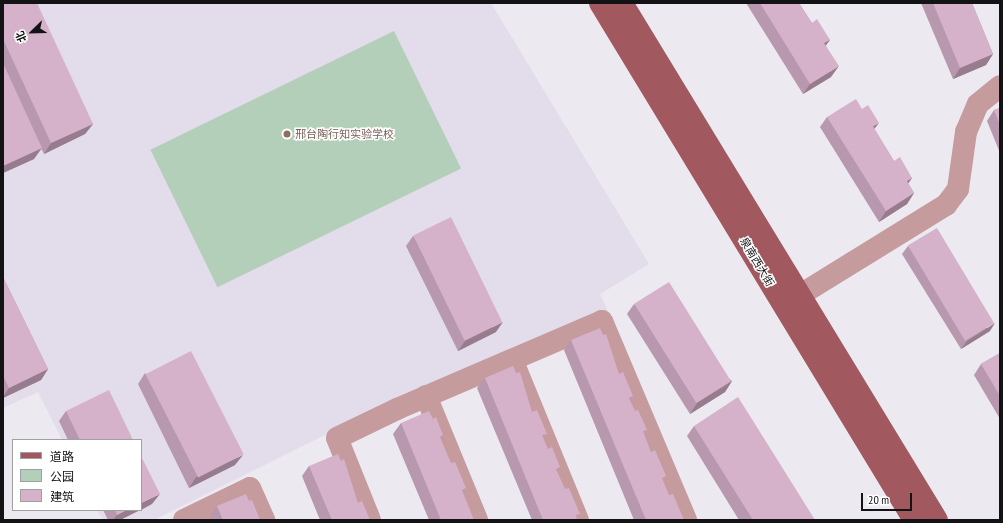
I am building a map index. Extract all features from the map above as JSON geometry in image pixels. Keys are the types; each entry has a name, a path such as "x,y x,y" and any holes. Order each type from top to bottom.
{"main road":[{"name":"泉南西大街","path":"600,3 914,520"},
{"name":"泉南西大街","path":"622,3 937,520"}],"lane":[{"path":"800,295 946,205 958,189 966,132 978,104 1000,86"},
{"path":"370,520 337,438 426,396 602,321 686,520"},
{"path":"512,360 578,520"},
{"path":"426,396 476,520"},
{"path":"184,520 250,488 264,520"}],"shaded area":[{"name":"邢台陶行知实验学校","path":"3,3 491,3 649,264 600,294 608,311 393,401 154,520 103,520 98,511 142,511 142,439 62,439 38,392 3,408"}],"green space":[{"path":"394,31 461,169 217,287 150,150"}],"building":[{"path":"3,3 37,3 93,124 51,143 3,39"},
{"path":"760,3 799,3 812,23 817,19 830,40 824,43 839,66 810,84"},
{"path":"933,3 972,3 993,54 960,68"},
{"path":"3,63 42,148 3,166"},
{"path":"856,99 862,109 868,105 879,123 873,126 894,161 900,157 912,178 907,181 914,193 886,211 827,117"},
{"path":"1000,108 1000,125 994,110"},
{"path":"451,217 502,322 465,341 413,235"},
{"path":"937,228 994,323 965,341 908,246"},
{"path":"3,277 48,369 9,388 3,376"},
{"path":"669,282 731,381 696,403 634,304"},
{"path":"600,328 603,335 606,334 619,374 623,372 633,396 629,398 635,411 638,410 647,430 643,431 651,452 655,450 666,476 662,478 669,495 673,494 684,520 646,520 571,340"},
{"path":"191,351 244,454 198,478 146,374"},
{"path":"1000,353 1000,396 981,364"},
{"path":"513,366 516,373 520,372 532,412 537,410 547,434 542,435 548,449 552,447 560,467 556,469 565,489 569,488 580,514 576,515 577,520 543,520 485,378"},
{"path":"109,390 133,439 80,439 66,411"},
{"path":"738,397 815,520 753,520 694,426"},
{"path":"429,411 433,419 436,417 443,435 440,437 451,463 455,462 466,488 462,490 474,520 441,520 401,423"},
{"path":"338,454 341,461 344,459 358,503 362,501 370,520 332,520 309,466"},
{"path":"142,458 160,494 142,503"},
{"path":"246,494 249,501 252,500 260,520 223,520 217,506"},
{"path":"115,511 125,511 117,515"}],"place":[{"name":"邢台陶行知实验学校","path":"287,134"}]}
